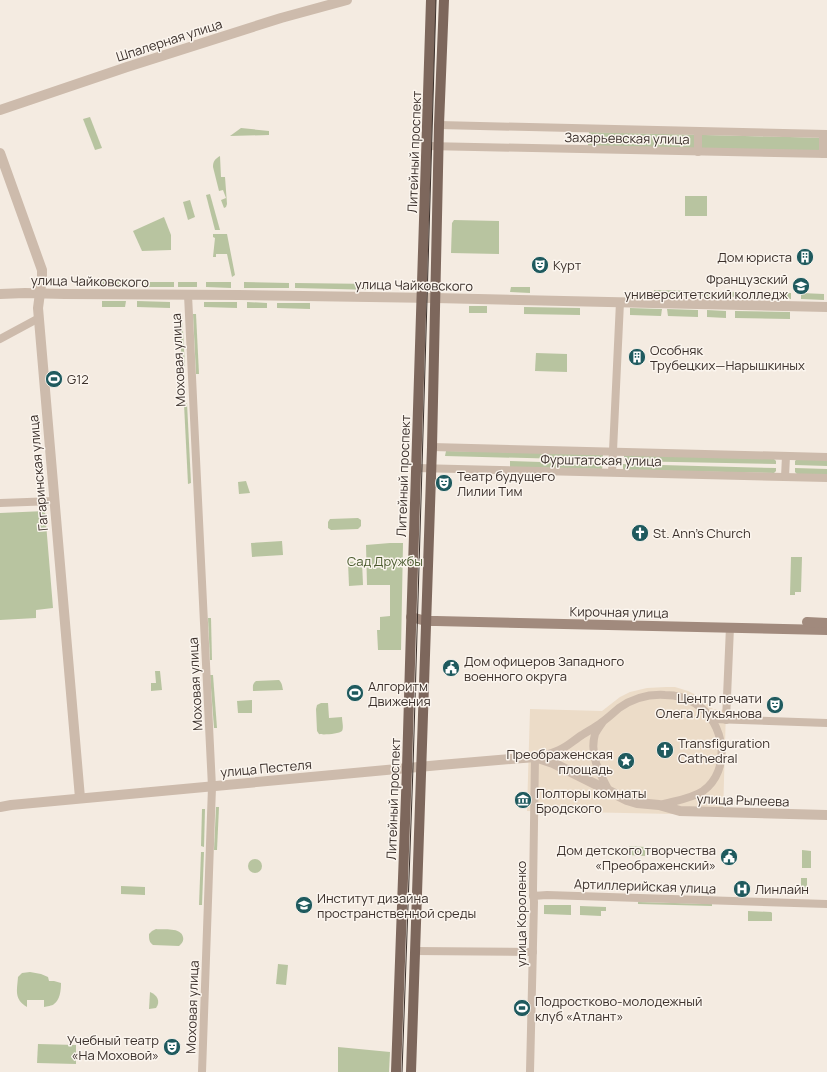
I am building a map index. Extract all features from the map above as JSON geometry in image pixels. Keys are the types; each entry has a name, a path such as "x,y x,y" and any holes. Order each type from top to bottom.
{"main road":[{"name":"Литейный проспект","path":"396,1072 431,0"},
{"name":"Литейный проспект","path":"411,1072 432,447 444,0"},
{"name":"Кирочная улица","path":"411,617 827,630"},
{"name":"Кирочная улица","path":"426,618 827,622"}],"street":[{"name":"Шпалерная улица","path":"0,110 257,25 335,1 347,0"},
{"name":"Захарьевская улица","path":"440,125 825,134"},
{"path":"698,131 698,152"},
{"path":"825,134 825,154"},
{"name":"Захарьевская улица","path":"427,146 825,154"},
{"name":"Гагаринская улица","path":"0,153 42,270 38,308 80,798"},
{"name":"улица Чайковского","path":"0,294 40,293 435,298 827,307"},
{"name":"Моховая улица","path":"188,295 212,786 202,1072"},
{"path":"612,472 620,302"},
{"path":"0,339 39,318"},
{"name":"Фурштатская улица","path":"432,447 827,457"},
{"path":"785,477 786,456"},
{"name":"Фурштатская улица","path":"416,468 827,478"},
{"path":"0,503 54,501"},
{"path":"726,720 730,627"},
{"path":"664,695 686,699 697,705 712,719 720,740 722,751 718,773 712,783 693,796 659,805 637,803 627,800 553,764 535,757 558,751 602,722 619,708 632,701 643,697 664,695"},
{"path":"712,719 827,723"},
{"path":"602,722 596,733 594,758 598,771 609,791"},
{"name":"улица Пестеля","path":"0,807 80,798 421,766 535,757"},
{"name":"улица Короленко","path":"530,1072 534,902 532,890 535,757"},
{"name":"улица Рылеева","path":"659,805 680,811 827,815"},
{"name":"Артиллерийская улица","path":"533,896 547,895 827,904"},
{"path":"415,951 533,952"}],"green space":[{"path":"90,117 102,148 95,150 83,119"},
{"path":"241,128 269,131 269,135 230,136"},
{"path":"589,132 827,138 827,151 588,146"},
{"path":"220,156 221,177 225,177 227,204 224,208 221,200 226,198 223,190 219,191 213,167 213,163"},
{"path":"210,194 220,230 215,230 206,195"},
{"path":"685,196 707,196 707,216 685,216"},
{"path":"190,200 195,217 188,220 183,202"},
{"path":"164,217 171,235 171,250 142,251 133,231"},
{"path":"454,220 499,221 499,254 451,253 452,223"},
{"path":"213,234 227,234 235,275 232,277 227,254 216,254 216,257 213,257 215,238 213,237"},
{"path":"99,281 129,281 128,287 99,287"},
{"path":"145,282 174,282 174,287 145,287"},
{"path":"178,282 197,282 197,287 178,287"},
{"path":"206,282 231,282 231,288 206,287"},
{"path":"244,282 289,283 289,288 244,288"},
{"path":"295,283 375,284 375,290 295,288"},
{"path":"511,287 530,287 530,293 510,292"},
{"path":"654,290 738,292 738,297 654,295"},
{"path":"749,292 791,293 791,299 749,298"},
{"path":"801,293 824,294 824,300 801,299"},
{"path":"102,301 126,301 125,307 102,307"},
{"path":"137,301 170,302 170,308 137,307"},
{"path":"204,302 237,302 237,308 204,307"},
{"path":"247,302 267,303 267,308 247,308"},
{"path":"277,303 310,303 310,309 277,308"},
{"path":"469,306 487,306 487,313 469,313"},
{"path":"524,307 580,308 580,315 524,314"},
{"path":"630,308 662,309 661,316 630,315"},
{"path":"667,309 698,310 698,317 668,316"},
{"path":"707,310 726,311 726,318 707,317"},
{"path":"735,311 790,312 790,319 735,318"},
{"path":"179,314 182,314 185,366 182,366"},
{"path":"193,314 196,314 199,374 196,374"},
{"path":"536,353 567,354 567,372 535,371"},
{"path":"187,403 191,483 188,484 184,404"},
{"path":"446,451 603,454 603,460 445,456"},
{"path":"624,455 774,459 776,464 624,461"},
{"path":"797,459 827,460 827,466 795,465 795,461"},
{"path":"510,461 603,464 602,469 510,467"},
{"path":"623,464 776,468 776,471 774,473 623,470"},
{"path":"795,468 827,469 827,475 797,474 795,472"},
{"path":"246,481 250,493 239,494 238,482"},
{"path":"45,511 53,608 36,610 36,618 0,620 0,513"},
{"path":"358,518 361,520 361,526 358,529 331,530 328,528 328,522 330,519"},
{"path":"282,541 283,555 252,557 251,543"},
{"name":"Сад Дружбы","path":"403,543 401,650 378,650 377,630 380,630 380,617 390,616 390,585 367,585 366,545"},
{"path":"791,557 802,557 801,592 795,592 795,595 790,595"},
{"path":"362,561 363,585 349,586 348,562"},
{"path":"208,618 211,618 212,660 210,660"},
{"path":"155,671 160,671 162,690 151,691 151,683 156,683"},
{"path":"210,675 213,675 217,728 214,728"},
{"path":"279,680 283,690 253,691 253,684 256,681"},
{"path":"252,700 252,713 238,713 237,701"},
{"path":"321,703 328,703 329,718 342,717 342,731 331,734 319,734 317,731 316,709 317,705"},
{"path":"216,807 219,807 217,850 214,850"},
{"path":"202,809 205,809 204,847 201,846"},
{"path":"629,846 645,847 645,856 628,855"},
{"path":"802,850 811,851 811,868 802,868"},
{"path":"201,852 204,852 202,905 199,905"},
{"path":"255,859 260,861 262,866 260,871 255,873 250,871 248,866 250,861"},
{"path":"801,878 807,878 807,894 802,894 801,892"},
{"path":"121,886 145,887 145,895 121,894"},
{"path":"638,902 712,904 712,906 638,904"},
{"path":"544,905 571,905 571,915 544,914"},
{"path":"580,906 606,907 606,911 601,911 601,916 580,915"},
{"path":"748,911 771,912 772,921 748,921"},
{"path":"156,929 176,930 182,934 183,940 179,946 153,945 149,934"},
{"path":"278,964 288,965 286,985 276,984"},
{"path":"30,972 48,977 49,981 61,983 59,997 53,1005 44,1007 44,1000 27,1000 27,1007 20,1001 17,994 18,977 22,973"},
{"path":"150,992 158,998 156,1008 149,1009"},
{"path":"38,1044 76,1045 76,1064 37,1063"},
{"path":"338,1047 390,1052 389,1072 338,1072"}],"shaded area":[{"name":"Преображенская площадь","path":"675,687 688,691 700,697 713,709 726,710 723,815 527,811 530,709 602,711 620,697 630,692 647,688"}],"tram line":[{"path":"402,1072 413,767 436,0"}],"place":[{"name":"Дом юриста","path":"805,257"},
{"name":"Курт","path":"540,265"},
{"name":"Французский университетский колледж","path":"801,286"},
{"name":"Особняк Трубецких—Нарышкиных","path":"637,357"},
{"name":"G12","path":"54,379"},
{"name":"Театр будущего Лилии Тим","path":"444,483"},
{"name":"St. Ann's Church","path":"640,533"},
{"name":"Дом офицеров Западного военного округа","path":"451,668"},
{"name":"Алгоритм Движения","path":"355,693"},
{"name":"Центр печати Олега Лукьянова","path":"775,705"},
{"name":"Transfiguration Cathedral","path":"665,750"},
{"name":"Преображенская площадь","path":"626,761"},
{"name":"Полторы комнаты Бродского","path":"523,800"},
{"name":"Дом детского творчества «Преображенский»","path":"729,857"},
{"name":"Линлайн","path":"742,889"},
{"name":"Институт дизайна пространственной среды","path":"304,905"},
{"name":"Подростково-молодежный клуб «Атлант»","path":"522,1008"},
{"name":"Учебный театр «На Моховой»","path":"172,1047"}]}
